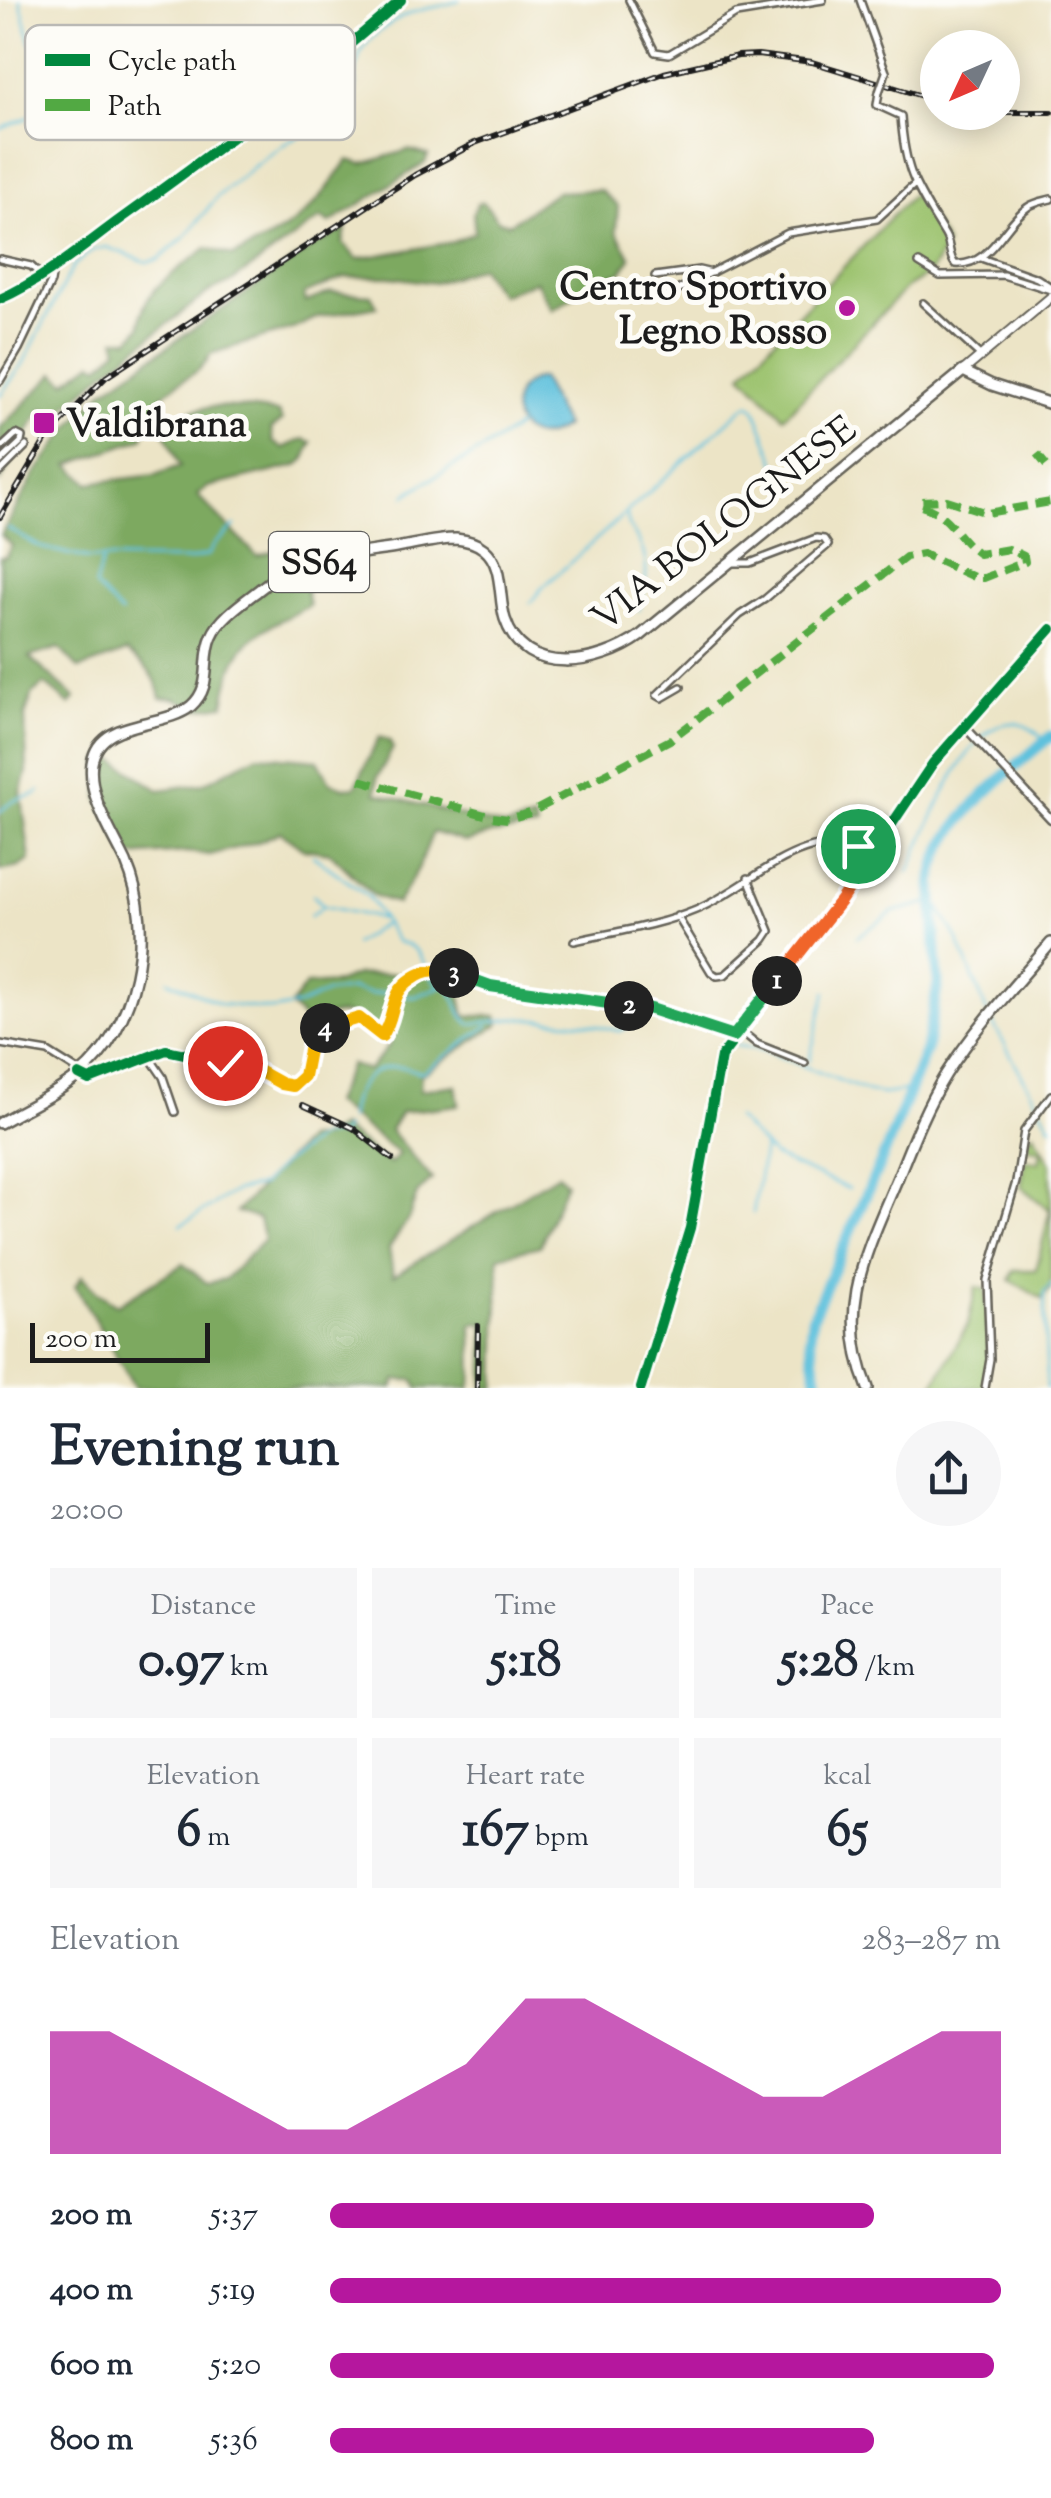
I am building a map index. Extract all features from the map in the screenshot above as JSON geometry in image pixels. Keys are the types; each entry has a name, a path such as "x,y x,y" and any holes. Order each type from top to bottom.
{"main road":[{"name":"VIA BOLOGNESE","path":"0,1122 80,1074 106,1046 120,1020 135,975 142,936 136,889 96,794 92,760 100,744 113,734 192,705 204,687 212,634 258,591 281,574 308,564 463,540 486,550 495,564 504,615 516,638 545,658 582,661 611,653 631,642 729,564 981,356 1051,291"},
{"path":"964,370 1051,404"},
{"path":"868,1388 853,1328 859,1272 929,1104 948,1071 1051,943"}],"street":[{"path":"355,41 402,0"},
{"path":"629,0 655,52 661,55 736,14 823,0"},
{"path":"860,0 886,72 877,105 901,116 903,145 914,186 948,240 953,262 962,265 981,258 1027,207 1051,199"},
{"path":"0,298 53,270 227,140"},
{"path":"660,298 800,228 877,219 914,186"},
{"path":"981,258 1038,278 1051,291"},
{"path":"0,259 31,266 42,277"},
{"path":"918,263 940,276 1003,275 1051,291"},
{"path":"0,381 19,350 53,270"},
{"path":"654,276 699,270 712,273"},
{"path":"923,303 981,356"},
{"path":"0,449 16,434 22,437 22,442 0,462"},
{"path":"0,472 26,446"},
{"path":"681,687 662,698 657,695 740,615 765,599 828,545 824,539 816,538 750,563 729,564"},
{"path":"641,1388 692,1216 718,1066 737,1033 841,900 933,763 1051,629"},
{"path":"965,727 1051,819"},
{"path":"574,942 704,906 780,858 812,848 846,844 874,850"},
{"path":"677,916 711,972 726,975 770,930 748,878"},
{"path":"0,1044 52,1054 89,1080 166,1050 255,1069 293,1086 304,1076 310,1036 316,1028 330,1028 359,1018 382,1036 397,991 429,970 490,986 651,1009 737,1033 805,1063"},
{"path":"148,1055 163,1077 176,1112"},
{"path":"985,1388 990,1359 988,1280 1016,1182 1027,1126 1051,1095"}],"green space":[{"path":"408,150 428,155 425,163 330,223 321,218 230,283 210,291 104,373 57,415 44,408 0,481 0,428 55,373 66,382 93,362 100,366 118,349 115,339 130,339 141,326 147,301 174,272 207,248 233,256 286,228 323,195 348,160 363,164"},
{"path":"600,190 618,206 616,231 631,258 621,273 601,278 552,310 536,281 500,295 480,267 435,283 345,277 304,294 306,302 331,292 371,295 377,306 318,317 210,354 198,370 159,400 143,438 69,465 89,483 155,475 180,466 163,427 176,418 219,406 279,413 282,421 271,429 273,442 283,448 303,439 312,442 304,461 208,487 197,495 257,556 297,544 309,606 273,624 240,652 224,705 197,709 174,698 161,698 149,672 127,652 79,669 59,648 29,657 75,698 70,705 45,684 32,694 25,716 27,773 21,792 30,860 0,871 0,557 5,557 12,546 1,535 36,473 69,428 103,391 316,245 346,229 343,243 357,259 453,242 475,232 473,213 478,203 483,202 499,221 509,224 556,192"},
{"name":"Centro Sportivo Legno Rosso","path":"912,195 946,244 935,266 906,288 784,417 742,374"},
{"path":"379,737 389,740 393,748 377,778 376,793 505,827 534,819 537,828 466,842 433,832 418,869 397,904 373,895 330,853 304,849 280,832 210,855 187,852 126,856 99,799 100,760 107,755 159,790 202,784 258,755 318,760 330,782 355,787"},
{"path":"431,972 458,983 465,1016 497,1016 499,1024 421,1075 420,1090 456,1085 459,1105 401,1112 390,1130 432,1179 417,1194 409,1218 389,1248 393,1276 558,1174 566,1183 540,1246 499,1256 496,1388 484,1388 484,1323 472,1324 470,1388 418,1388 414,1380 396,1380 393,1388 135,1388 75,1286 82,1276 117,1305 183,1264 207,1283 225,1279 264,1240 259,1219 236,1212 307,1139 322,1138 340,1127 390,1164 399,1154 333,1103 350,1064 368,1071 391,1043 353,1016 334,1015 306,1022 290,1006 306,985 336,983 356,975"},
{"path":"1034,1133 1051,1164 1051,1287 1042,1299 1010,1280 1014,1270 1036,1270 1050,1210 1021,1187 1025,1160 1039,1162 1041,1151 1027,1147 1029,1136"},
{"path":"976,1287 986,1289 989,1358 984,1388 932,1388 968,1324"}],"water":[{"path":"541,378 565,426 548,435 534,435 523,429 514,407 517,394 526,384"}],"waterway":[{"path":"20,0 26,25"},
{"path":"355,84 359,57 376,34 413,13 459,0"},
{"path":"0,129 25,119"},
{"path":"0,395 23,364 73,266 93,250 106,247 147,262 158,260 185,237 217,197 291,140"},
{"path":"530,603 745,406 750,404 755,409 782,478"},
{"path":"405,496 518,426"},
{"path":"627,515 645,560 639,610"},
{"path":"7,528 40,547 86,558 189,560 208,555 235,526"},
{"path":"102,561 95,586 121,614"},
{"path":"909,872 949,784 978,741 995,728 1012,723 1026,726 1046,741"},
{"path":"819,1388 810,1338 812,1318 926,1050 938,983 932,883 937,861 947,840 978,801 1051,736"},
{"path":"0,812 17,799 40,791"},
{"path":"313,856 368,896 397,942 418,953 438,985"},
{"path":"313,895 324,906 383,919"},
{"path":"857,937 893,912 935,901 958,940 987,1012"},
{"path":"310,916 322,907"},
{"path":"354,944 385,923"},
{"path":"168,980 221,1004 274,1010 351,989 414,997 444,985 470,1024 521,1018 585,1023 619,1031 632,1025"},
{"path":"809,1061 826,992"},
{"path":"991,1020 1051,1127"},
{"path":"349,1119 353,1099 370,1075 389,1067 423,1072 488,1026"},
{"path":"734,1045 765,1051 869,1092 911,1090"},
{"path":"736,1118 775,1157 849,1189"},
{"path":"181,1225 236,1191 262,1185 281,1165 321,1136 340,1135 345,1128"},
{"path":"753,1213 764,1148"},
{"path":"1047,1388 1044,1293 1051,1284"}],"railway":[{"path":"0,517 48,436 106,377 415,175 475,143 664,73 738,56 812,62 920,95"},
{"path":"1020,112 1051,112"},
{"path":"303,1105 353,1128 392,1159"},
{"path":"477,1388 478,1326"}],"marked path":[{"path":"1037,454 1051,471"},
{"path":"360,780 492,817 508,819 530,813 670,740 906,557 923,554 976,578 1025,562 1024,556 1009,549 979,554 946,520 921,506 920,501 947,500 987,513 1051,502"}],"cycle path":[{"path":"355,40 401,0"},
{"path":"0,299 63,262 229,140"},
{"path":"641,1388 690,1228 721,1057 841,900 933,763 1051,629"},
{"path":"79,1075 89,1080 166,1050 255,1069 293,1086 303,1074 316,1028 330,1028 359,1018 382,1036 397,991 429,970 490,986 651,1009 735,1036"}],"place":[{"name":"Centro Sportivo Legno Rosso","path":"847,308"},
{"name":"Valdibrana","path":"44,423"}],"route":[{"path":"225,1063 255,1069 293,1086 304,1076 313,1030 359,1018 382,1036 397,991 402,984 429,970 490,986 651,1009 734,1036 841,900 874,850 858,846"}]}
